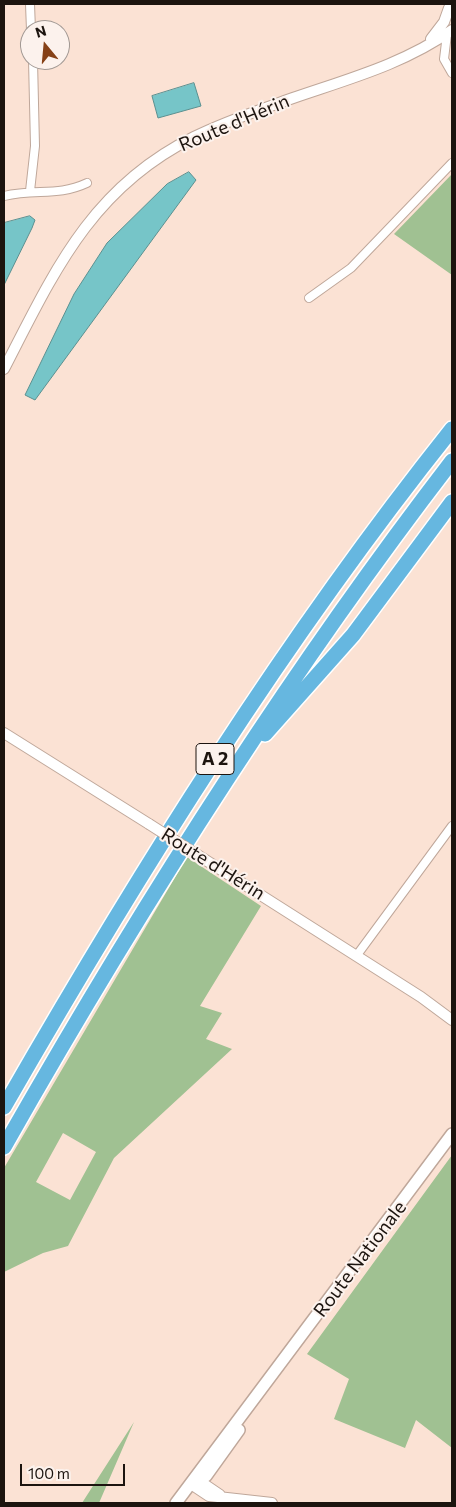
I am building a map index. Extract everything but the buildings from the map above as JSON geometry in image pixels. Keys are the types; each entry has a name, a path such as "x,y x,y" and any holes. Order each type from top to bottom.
{"highway":[{"name":"A 2","path":"4,1106 134,887 244,716 353,559 452,429"},
{"name":"A 2","path":"4,1147 114,959 214,798 319,641 452,461"},
{"path":"214,798 258,742 348,641 452,502"}],"main road":[{"name":"Route Nationale","path":"176,1503 230,1444 267,1384 452,1134"},
{"name":"Route Nationale","path":"186,1503 196,1483"}],"street":[{"path":"30,4 31,20"},
{"name":"Route d'Hérin","path":"420,51 440,29 449,9"},
{"path":"450,32 444,59 452,73"},
{"name":"Route d'Hérin","path":"4,369 55,270 74,241 112,196 149,164 186,141 219,125 400,61 450,32"},
{"path":"30,191 35,146 33,70"},
{"path":"309,298 351,268 452,163"},
{"path":"4,196 30,191 64,192 87,183"},
{"name":"Route d'Hérin","path":"4,733 357,955 452,1020"},
{"path":"357,955 452,826"},
{"name":"Route d'Hérin","path":"421,997 452,1011"},
{"path":"196,1483 226,1498 272,1503"}],"green space":[{"path":"452,174 452,275 394,234"},
{"path":"187,857 261,906 200,1006 222,1013 206,1039 232,1049 114,1158 68,1246 43,1253 4,1272 4,1168","holes":["63,1133 96,1152 70,1200 36,1182"]},
{"path":"452,1155 452,1448 416,1420 405,1448 334,1419 349,1379 307,1354"},
{"path":"134,1422 99,1503 82,1503"}],"water":[{"path":"194,83 201,106 158,118 152,96"},
{"path":"189,172 196,180 35,400 25,395 74,294 107,243 167,184"},
{"path":"30,216 35,220 32,228 4,285 4,223"}]}
